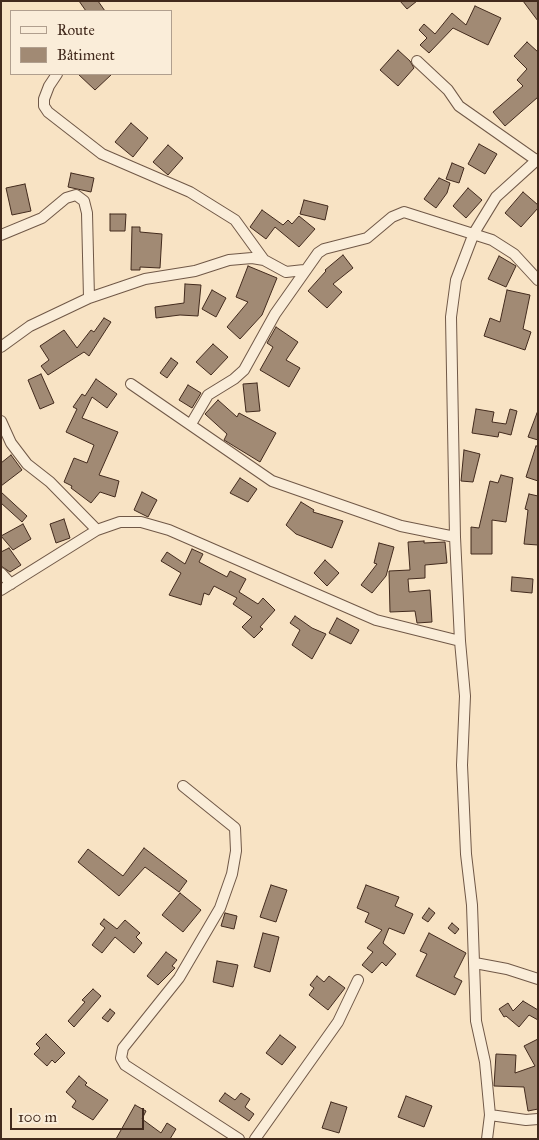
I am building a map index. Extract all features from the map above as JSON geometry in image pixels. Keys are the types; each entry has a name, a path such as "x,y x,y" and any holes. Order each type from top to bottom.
{"street":[{"path":"417,60 448,90 459,106 537,160 496,196 474,233 456,280 451,317 456,538 460,641 465,696 462,765 466,854 472,905 476,1021 485,1062 490,1115 487,1139"},
{"path":"56,75 44,99 44,106 48,112 102,154 190,192 235,220 264,260"},
{"path":"1,235 42,218 66,198 76,195 84,201 88,212 89,298"},
{"path":"191,424 208,395 234,379 244,370 275,314 304,270 324,249 367,238 382,223 404,212 492,240 514,254 538,280"},
{"path":"1,347 30,326 89,298 145,279 194,271 229,260 252,258 264,260 286,272 304,270"},
{"path":"131,384 272,481 401,526 456,538"},
{"path":"1,421 11,443 27,464 50,482 97,530"},
{"path":"1,590 97,530 120,522 134,522 169,530 376,620 460,641"},
{"path":"1,573 11,584"},
{"path":"183,786 235,828 236,851 232,874 220,908 180,978 123,1048 121,1058 125,1065 239,1139"},
{"path":"475,963 507,969 538,979"},
{"path":"255,1139 338,1022 358,980"},
{"path":"490,1115 526,1120 538,1119"}],"building":[{"path":"79,1 98,1 104,10 85,10"},
{"path":"400,1 417,1 407,9"},
{"path":"523,1 538,1 538,21"},
{"path":"475,6 501,18 488,45 453,28 429,53 420,45 427,38 419,30 424,24 435,34 452,13 466,25"},
{"path":"527,42 538,52 538,97 505,126 493,112 523,86 517,80 527,69 514,56"},
{"path":"398,50 410,61 414,68 398,86 380,70"},
{"path":"79,75 111,75 95,90"},
{"path":"131,123 148,138 133,157 115,142"},
{"path":"479,144 497,154 485,174 468,164"},
{"path":"168,145 183,158 168,175 153,162"},
{"path":"452,163 464,168 459,183 446,179"},
{"path":"71,173 94,178 91,192 68,187"},
{"path":"439,178 450,183 447,193 436,208 424,199"},
{"path":"25,184 31,211 12,215 6,188"},
{"path":"468,188 482,200 466,218 453,206"},
{"path":"523,192 538,205 538,208 521,227 505,213"},
{"path":"304,200 328,206 325,220 300,214"},
{"path":"262,210 283,225 288,220 292,224 299,216 315,229 299,247 275,227 266,239 250,227"},
{"path":"110,214 126,214 125,231 110,231"},
{"path":"132,227 140,227 140,232 162,234 160,268 140,267 140,270 131,270"},
{"path":"343,255 353,268 333,284 342,292 327,308 308,291 325,270"},
{"path":"499,256 516,266 506,287 488,279"},
{"path":"248,266 277,278 262,315 240,339 227,327 248,302 236,297"},
{"path":"185,284 201,285 198,316 180,315 156,318 155,307 184,303"},
{"path":"212,290 226,298 216,317 202,309"},
{"path":"507,290 530,295 523,329 531,332 525,350 484,336 490,318 500,322"},
{"path":"104,318 111,322 89,356 84,352 48,375 41,366 49,360 40,346 64,330 77,348 91,330 94,332"},
{"path":"276,327 298,342 286,360 300,368 289,387 260,370 273,347 267,343"},
{"path":"213,344 228,357 211,375 196,362"},
{"path":"171,358 178,363 167,378 160,373"},
{"path":"41,374 54,403 40,409 28,380"},
{"path":"96,379 117,394 107,408 92,397 82,418 118,432 99,475 119,481 115,497 100,492 91,503 71,488 72,486 64,482 74,458 87,463 94,445 66,432 77,409 73,407 82,394 85,396"},
{"path":"257,383 260,411 246,412 243,384"},
{"path":"188,385 201,393 192,408 179,400"},
{"path":"218,400 237,417 239,413 276,433 260,462 224,440 227,434 205,414"},
{"path":"476,409 494,412 492,422 506,424 510,409 517,411 511,435 499,432 498,437 472,433"},
{"path":"538,413 538,440 528,437"},
{"path":"536,446 538,446 538,481 526,477"},
{"path":"464,450 480,454 473,482 461,481"},
{"path":"11,455 22,470 1,486 1,463"},
{"path":"501,475 513,478 506,522 492,520 492,554 471,554 471,527 479,528 490,481 498,483"},
{"path":"240,478 257,489 248,502 230,493"},
{"path":"1,492 27,516 22,522 1,503"},
{"path":"142,492 157,500 148,517 134,510"},
{"path":"529,494 538,496 538,545 524,544 528,510 525,509"},
{"path":"301,502 314,510 313,512 343,521 332,548 296,534 286,525"},
{"path":"64,519 70,538 56,543 50,524"},
{"path":"23,524 31,539 13,550 1,536"},
{"path":"424,541 424,543 445,542 447,563 425,565 425,578 408,579 409,592 430,590 432,622 417,623 415,611 390,612 389,571 410,570 408,542"},
{"path":"379,543 394,547 386,576 372,593 361,585 377,564 374,563"},
{"path":"9,548 21,565 10,572 1,566 1,552"},
{"path":"192,549 203,554 199,562 227,577 230,571 246,579 239,592 258,604 263,598 275,610 260,627 263,629 254,638 242,627 252,617 233,604 237,598 214,586 209,595 204,593 201,605 169,595 181,573 161,561 167,552 185,564"},
{"path":"325,560 339,573 327,586 314,573"},
{"path":"512,577 533,579 532,593 511,591"},
{"path":"295,616 312,628 326,634 312,659 292,645 300,630 290,623"},
{"path":"337,618 359,630 351,644 329,633"},
{"path":"144,848 187,881 179,892 145,867 119,896 78,862 88,849 123,876"},
{"path":"271,885 287,890 276,922 260,917"},
{"path":"366,885 399,897 395,906 413,914 404,934 389,928 383,943 396,954 386,966 382,962 372,973 362,965 373,952 367,948 382,930 365,922 369,913 357,908"},
{"path":"180,893 201,910 183,932 162,915"},
{"path":"429,908 435,913 428,922 422,918"},
{"path":"225,913 237,916 234,929 221,926"},
{"path":"104,919 117,929 125,920 140,933 136,937 142,943 134,953 115,937 102,953 92,945 105,928 100,924"},
{"path":"452,923 459,929 455,934 448,928"},
{"path":"263,933 279,937 270,972 254,967"},
{"path":"429,933 466,953 454,977 462,981 455,995 416,976 427,954 420,951"},
{"path":"166,952 177,960 172,966 175,968 158,985 147,976"},
{"path":"217,961 238,965 233,987 213,982"},
{"path":"317,976 324,982 329,976 345,988 328,1010 309,995 314,988 310,985"},
{"path":"93,989 101,996 74,1027 68,1021 85,1002 82,1000"},
{"path":"523,1001 538,1010 538,1020 529,1015 519,1027 506,1016 504,1017 499,1009 508,1003 513,1011"},
{"path":"110,1009 115,1013 108,1022 102,1018"},
{"path":"46,1034 65,1053 55,1063 52,1060 47,1066 34,1054 40,1048 36,1044"},
{"path":"280,1035 296,1047 282,1065 266,1053"},
{"path":"538,1039 538,1109 528,1111 524,1087 494,1086 496,1054 516,1055 515,1073 535,1066 524,1046"},
{"path":"79,1076 87,1083 85,1085 108,1100 93,1120 72,1107 76,1101 66,1092"},
{"path":"225,1093 235,1100 241,1093 250,1099 245,1107 254,1114 249,1121 219,1101"},
{"path":"406,1096 432,1106 424,1127 398,1117"},
{"path":"331,1102 347,1107 339,1133 322,1128"},
{"path":"135,1105 146,1111 142,1119 161,1133 167,1123 176,1129 170,1139 116,1139"}]}
